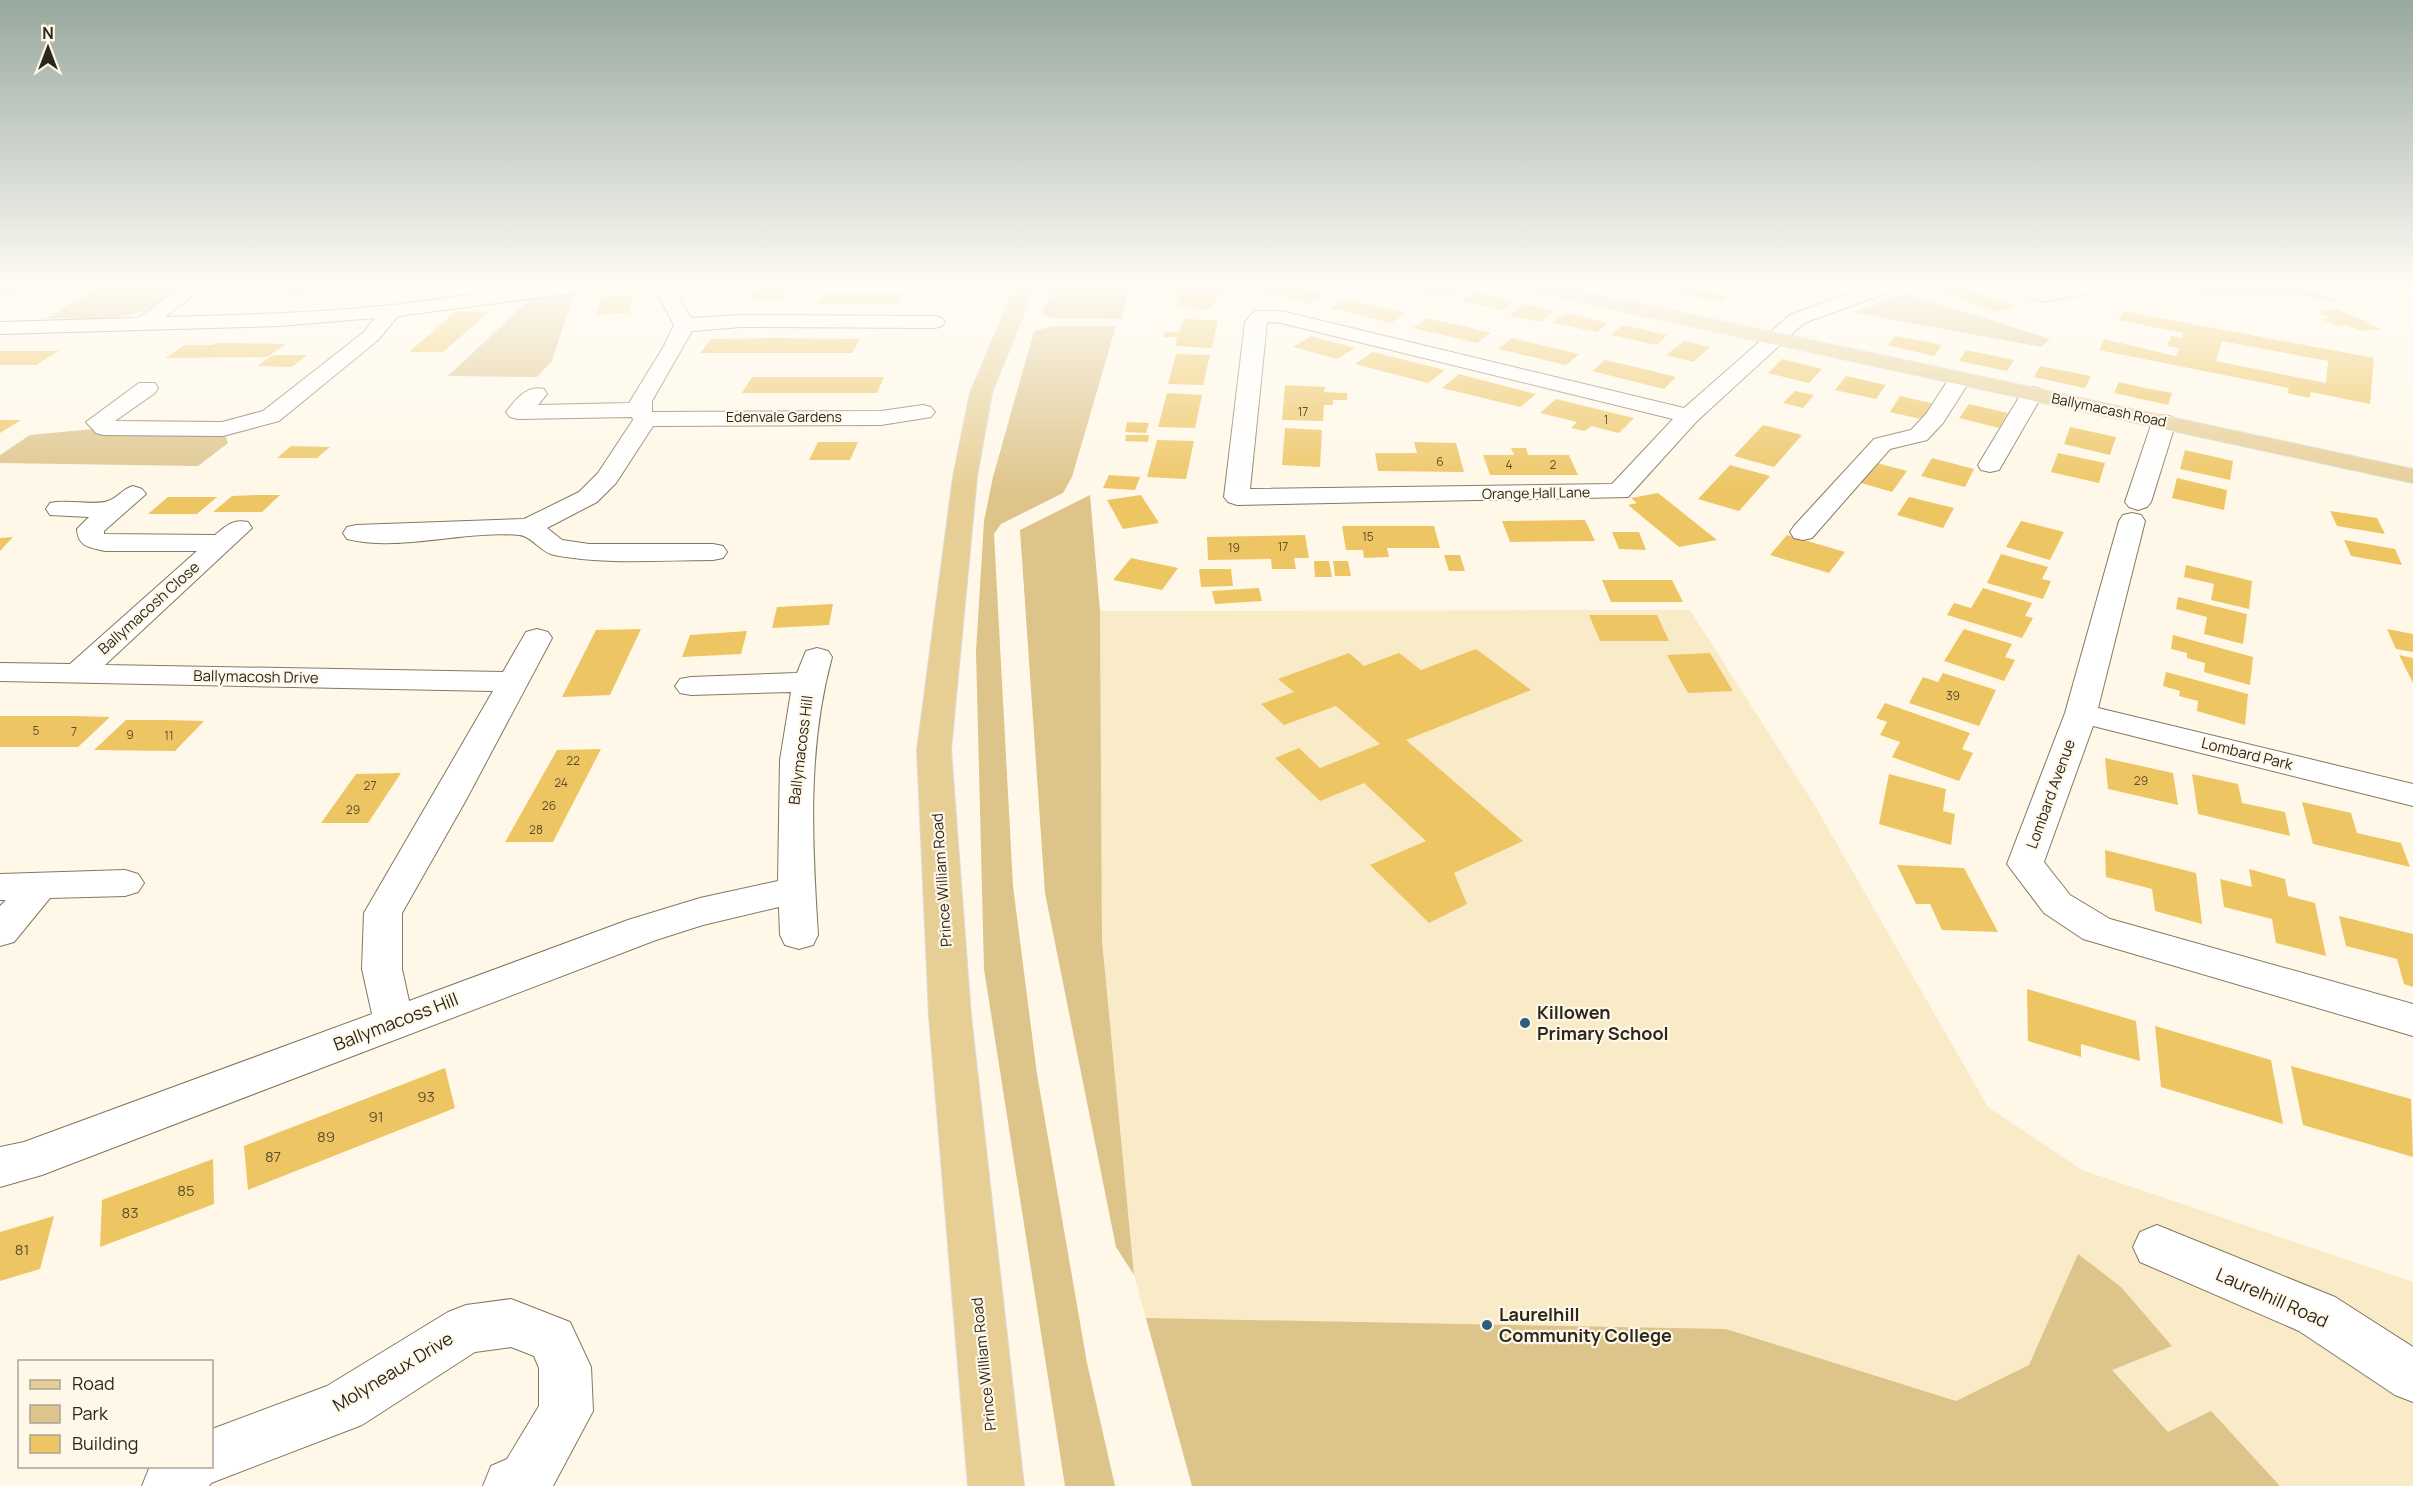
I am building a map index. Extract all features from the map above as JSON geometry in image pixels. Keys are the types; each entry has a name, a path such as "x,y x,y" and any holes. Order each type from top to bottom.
{"main road":[{"name":"Prince William Road","path":"996,1486 950,1016 934,750 965,477 981,393 997,353"},
{"name":"Ballymacash Road","path":"1839,353 2413,476"}],"street":[{"path":"147,388 98,422 104,428 223,429 271,416 349,353"},
{"path":"356,533 413,533 467,527 529,527 588,497 607,478 631,444 642,415 641,401 670,353"},
{"name":"Orange Hall Lane","path":"1252,353 1237,496 1619,492 1689,416 1757,353"},
{"name":"Orange Hall Lane","path":"1433,353 1689,416"},
{"path":"1803,532 1882,444 1919,435 1935,418 1960,379"},
{"name":"Edenvale Gardens","path":"536,394 518,412 666,417 881,418 923,412"},
{"path":"1990,465 2032,394"},
{"name":"Lombard Avenue","path":"2164,422 2135,512 2081,713 2025,864 2057,904 2097,928 2413,1020"},
{"name":"Ballymacosh Close","path":"59,509 123,502 90,529 91,540 105,543 230,536 77,674"},
{"path":"529,527 554,547 589,552 713,552"},
{"path":"394,1023 382,969 383,913 449,800 537,638"},
{"name":"Ballymacoss Hill","path":"692,686 813,669 793,796 799,935"},
{"name":"Ballymacosh Drive","path":"0,672 512,682"},
{"name":"Lombard Park","path":"2081,713 2413,795"},
{"path":"0,887 125,883"},
{"path":"0,932 39,886"},
{"name":"Ballymacoss Hill","path":"0,1167 26,1161 642,930 700,912 797,890"},
{"name":"Laurelhill Road","path":"2157,1247 2317,1314 2413,1377"},
{"name":"Molyneaux Drive","path":"213,1456 343,1406 466,1329 511,1323 552,1339 565,1367 566,1411 527,1479 511,1486"},
{"path":"170,1486 189,1468"}],"shaded area":[{"name":"Killowen Primary School","path":"1690,610 1814,804 1988,1107 2082,1170 2413,1282 2413,1486 1192,1486 1134,1275 1102,940 1100,611"}],"green space":[{"path":"472,353 554,353 552,361 537,377 448,376"},
{"path":"1028,353 1108,353 1072,477 1063,493 1001,524 994,534 1013,886 1037,1074 1087,1363 1115,1486 1065,1486 984,969 976,651 984,521 993,477"},
{"path":"104,428 223,429 228,443 198,466 0,463 0,455 30,435"},
{"path":"1090,495 1100,611 1102,940 1134,1275 1116,1247 1045,893 1020,530"},
{"path":"2078,1254 2121,1287 2172,1346 2112,1370 2168,1432 2211,1411 2280,1486 1192,1486 1146,1318 1726,1329 1956,1401 2029,1365"}],"building":[{"path":"0,353 55,353 36,365 0,365"},
{"path":"172,353 272,353 267,357 165,358"},
{"path":"1316,353 1346,353 1337,359"},
{"path":"1371,353 1378,353 1445,370 1428,383 1355,364"},
{"path":"1516,353 1579,354 1566,365"},
{"path":"1668,353 1703,353 1693,362 1666,355"},
{"path":"1964,353 1982,353 2014,360 2007,371 1959,361"},
{"path":"2116,353 2165,353 2176,356 2177,353 2218,353 2216,361 2326,383 2328,361 2287,353 2349,353 2374,358 2370,404 2311,392 2310,398 2287,393 2289,388"},
{"path":"1176,354 1210,355 1203,385 1168,384"},
{"path":"273,355 308,355 292,367 257,366"},
{"path":"1782,359 1822,369 1809,383 1768,373"},
{"path":"1605,360 1676,377 1664,389 1592,371"},
{"path":"2040,366 2091,376 2085,388 2034,377"},
{"path":"1459,374 1536,394 1520,407 1442,388"},
{"path":"1846,376 1886,385 1876,399 1835,390"},
{"path":"752,377 884,377 877,393 742,393"},
{"path":"2119,382 2172,393 2168,405 2114,393"},
{"path":"1285,385 1325,387 1324,392 1347,393 1347,400 1333,400 1333,405 1324,405 1323,421 1282,420"},
{"path":"1795,391 1814,395 1803,408 1783,403"},
{"path":"1167,393 1202,395 1195,428 1158,427"},
{"path":"1900,396 1935,404 1925,420 1890,412"},
{"path":"1556,399 1634,418 1619,433 1591,426 1585,431 1571,428 1577,422 1540,413"},
{"path":"1969,404 2008,413 1999,428 1959,418"},
{"path":"0,420 21,420 0,433"},
{"path":"1127,422 1149,423 1146,433 1125,432"},
{"path":"1763,425 1802,435 1774,467 1734,456"},
{"path":"2070,427 2116,437 2110,455 2064,444"},
{"path":"1285,428 1322,430 1320,467 1282,465"},
{"path":"1126,435 1149,435 1148,442 1125,441"},
{"path":"1157,440 1194,441 1186,479 1147,477"},
{"path":"818,442 858,442 850,460 809,460"},
{"path":"1414,442 1456,443 1464,472 1378,471 1375,453 1417,453"},
{"path":"291,446 330,447 317,458 277,458"},
{"path":"1511,448 1526,448 1528,455 1569,455 1578,475 1490,475 1483,455 1514,455"},
{"path":"2185,450 2233,461 2230,480 2180,469"},
{"path":"2058,453 2105,463 2099,483 2051,472"},
{"path":"1932,458 1974,469 1965,487 1921,476"},
{"path":"1873,462 1907,471 1892,492 1858,482"},
{"path":"1730,465 1770,476 1739,511 1698,499"},
{"path":"1109,475 1140,477 1135,490 1103,488"},
{"path":"2177,478 2227,490 2224,510 2172,498"},
{"path":"1658,493 1717,540 1679,547 1628,505 1637,503 1631,498"},
{"path":"280,495 262,512 213,512 232,496"},
{"path":"1141,495 1159,523 1123,529 1107,500"},
{"path":"168,497 217,497 197,514 148,514"},
{"path":"1909,497 1954,508 1943,528 1897,515"},
{"path":"2330,511 2377,518 2385,534 2337,526"},
{"path":"1585,520 1595,541 1510,542 1502,521"},
{"path":"2021,521 2064,532 2050,560 2006,547"},
{"path":"1342,526 1434,526 1440,548 1387,548 1389,557 1364,558 1363,550 1346,550"},
{"path":"1612,532 1639,532 1646,550 1619,549"},
{"path":"1305,535 1309,558 1294,558 1296,569 1272,569 1271,559 1208,560 1207,537"},
{"path":"1787,535 1845,552 1829,573 1770,555"},
{"path":"13,537 0,551 0,538"},
{"path":"2344,540 2395,549 2402,565 2351,556"},
{"path":"2001,554 2048,567 2042,579 2051,581 2043,599 1987,583"},
{"path":"1444,555 1460,555 1465,571 1449,571"},
{"path":"1131,558 1178,568 1162,590 1113,580"},
{"path":"1314,561 1329,561 1332,577 1315,577"},
{"path":"1333,561 1348,561 1351,576 1335,576"},
{"path":"2186,565 2252,581 2249,609 2211,600 2214,584 2184,577"},
{"path":"1199,569 1231,569 1233,586 1201,587"},
{"path":"1602,580 1672,580 1683,602 1611,602"},
{"path":"1259,588 1262,601 1215,604 1212,591"},
{"path":"1983,588 2032,603 2025,616 2033,618 2022,638 1947,615 1954,603 1971,608"},
{"path":"2178,597 2247,614 2243,644 2204,634 2207,617 2176,609"},
{"path":"833,604 829,625 772,628 777,607"},
{"path":"1589,615 1657,615 1669,641 1600,641"},
{"path":"641,629 610,695 562,697 596,630"},
{"path":"1964,629 2012,644 2005,657 2015,660 2004,681 1944,661"},
{"path":"2387,629 2413,634 2413,652 2396,649"},
{"path":"747,631 741,654 682,657 690,635"},
{"path":"2173,635 2253,657 2250,685 2204,672 2205,663 2187,658 2187,653 2171,649"},
{"path":"1476,649 1531,690 1406,740 1523,841 1454,873 1467,904 1429,923 1370,865 1426,841 1364,783 1320,801 1275,758 1299,748 1320,768 1380,744 1336,706 1284,725 1261,704 1294,692 1278,679 1349,653 1364,666 1399,653 1421,670"},
{"path":"1710,653 1733,691 1688,693 1667,655"},
{"path":"2399,655 2413,658 2413,683"},
{"path":"2166,672 2248,694 2245,725 2197,711 2198,701 2179,696 2180,691 2163,686"},
{"path":"1943,673 1996,690 1979,726 1909,703 1923,677 1938,682"},
{"path":"1885,703 1970,733 1962,749 1973,753 1959,781 1892,757 1900,742 1880,735 1887,722 1876,718"},
{"path":"0,716 110,717 78,747 0,747"},
{"path":"126,720 204,721 175,751 94,750"},
{"path":"601,749 553,842 505,842 557,750"},
{"path":"2105,758 2173,773 2178,805 2108,789"},
{"path":"401,773 368,823 321,823 356,774"},
{"path":"1889,774 1946,789 1943,811 1955,814 1951,845 1879,824"},
{"path":"2192,774 2238,784 2242,803 2285,812 2290,836 2198,814"},
{"path":"2302,802 2351,813 2357,833 2401,843 2410,867 2313,844"},
{"path":"2105,850 2196,873 2202,924 2155,911 2152,889 2106,877"},
{"path":"1897,865 1964,868 1998,932 1942,930 1930,904 1916,904"},
{"path":"2249,869 2285,879 2288,896 2315,903 2326,956 2276,943 2272,919 2224,907 2220,879 2252,887"},
{"path":"2339,916 2413,934 2413,987 2404,984 2397,959 2346,946"},
{"path":"2027,989 2136,1021 2140,1061 2081,1044 2081,1057 2028,1041"},
{"path":"2155,1026 2271,1060 2283,1124 2161,1087"},
{"path":"2291,1066 2411,1099 2413,1157 2303,1125"},
{"path":"445,1068 455,1108 248,1190 244,1146"},
{"path":"213,1159 214,1204 100,1247 102,1200"},
{"path":"54,1216 40,1269 0,1281 0,1232"}],"place":[{"name":"Killowen Primary School","path":"1525,1023"},
{"name":"Laurelhill Community College","path":"1487,1325"}]}
